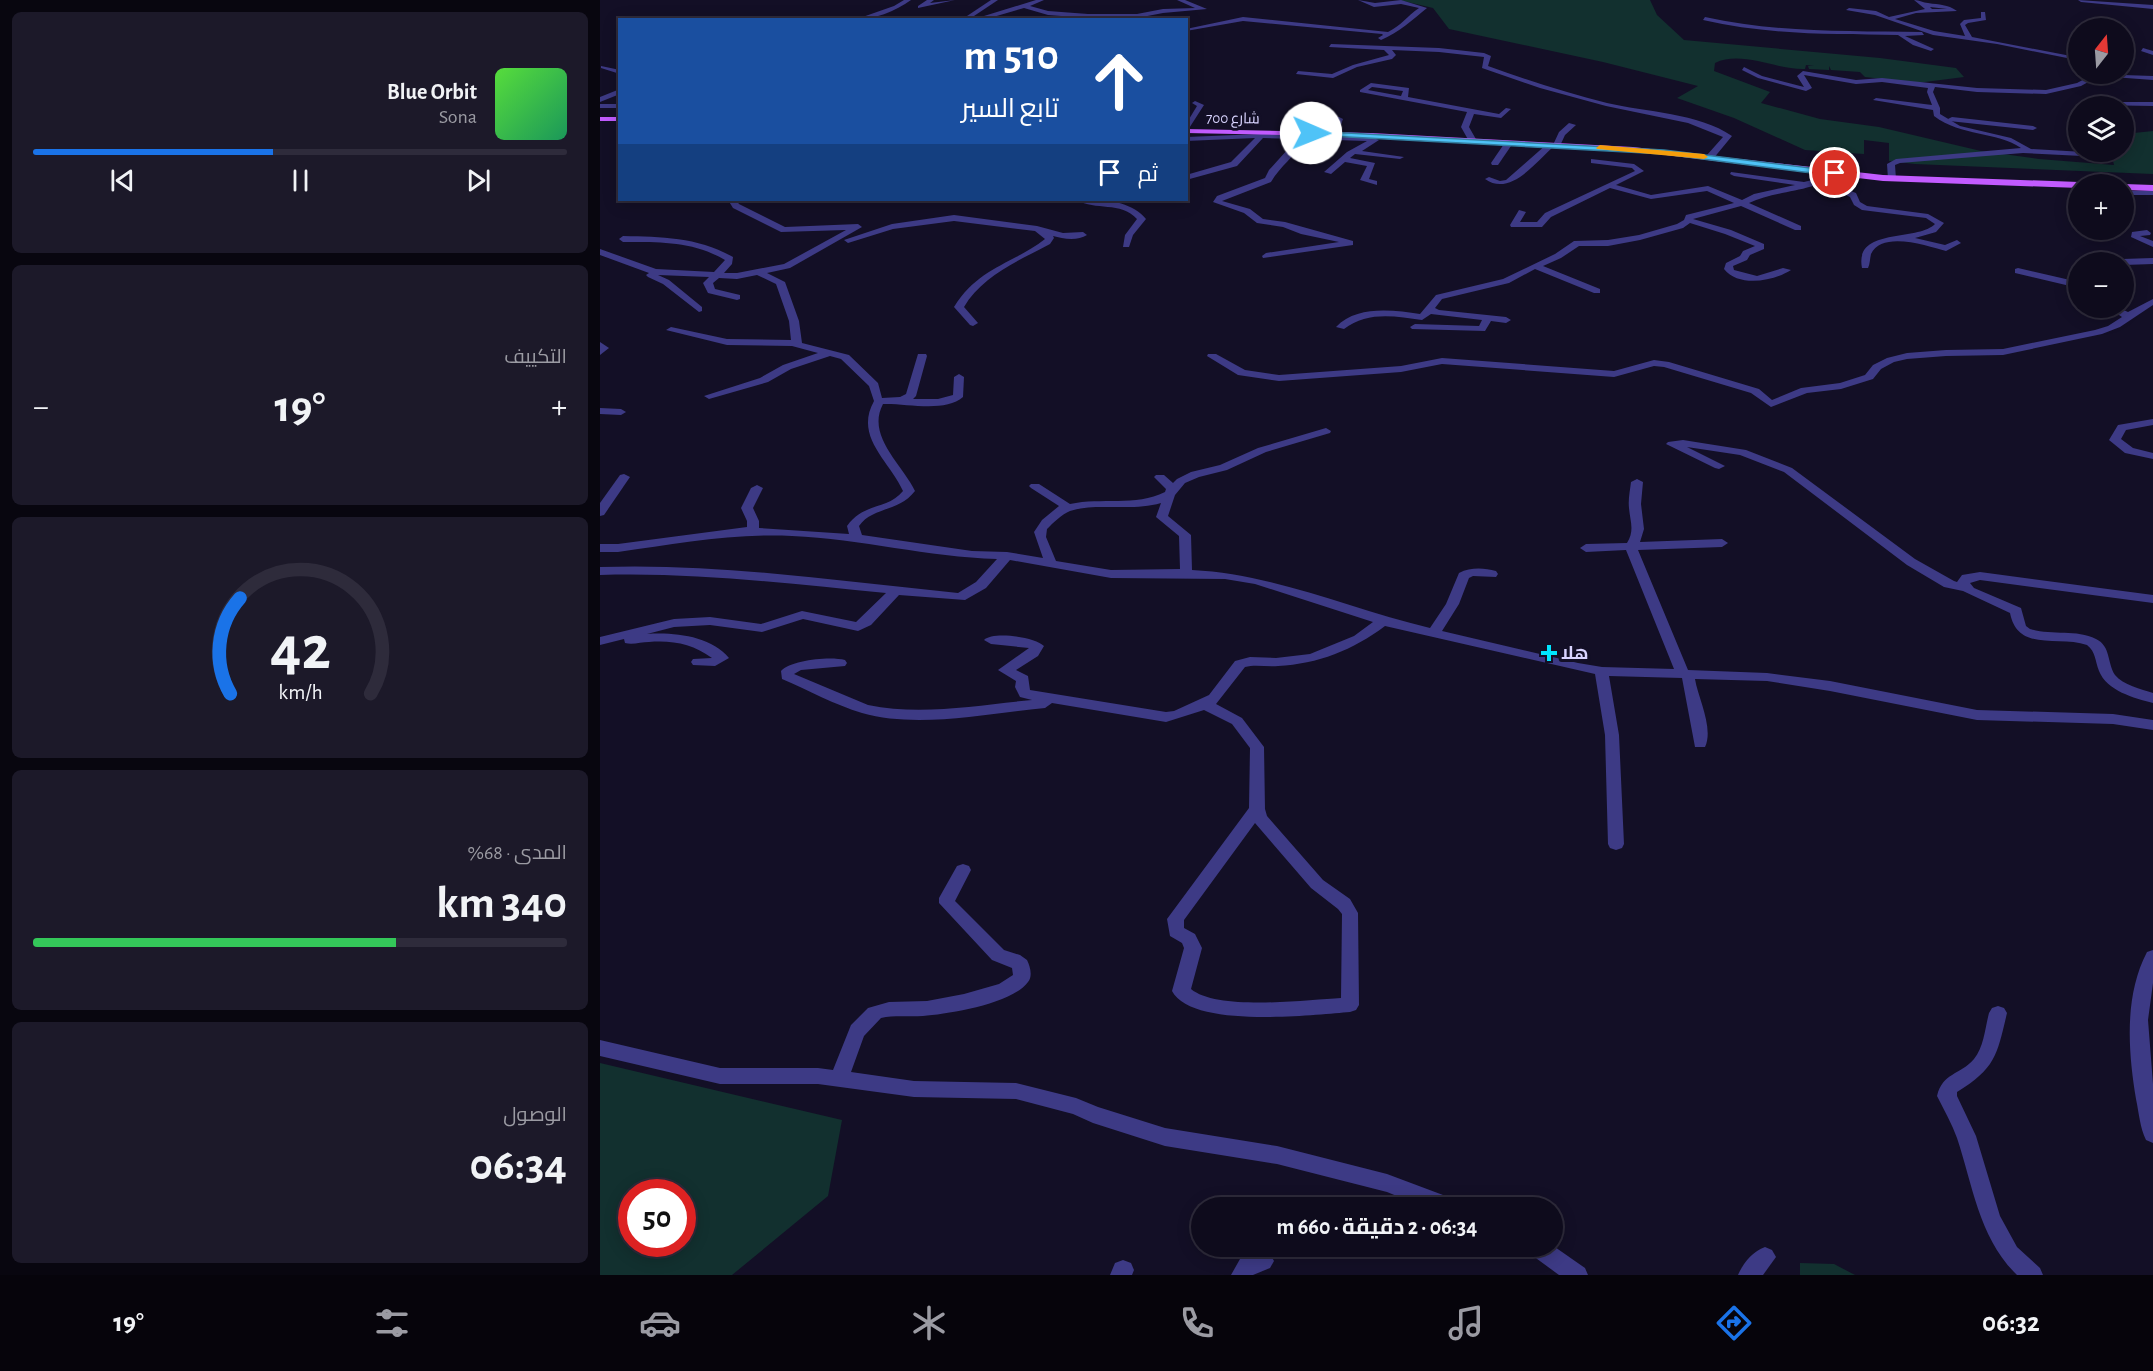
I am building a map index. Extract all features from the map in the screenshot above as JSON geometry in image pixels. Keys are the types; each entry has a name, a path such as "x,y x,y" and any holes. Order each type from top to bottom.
{"main road":[{"path":"601,119 618,119"},
{"name":"شارع 700","path":"1188,131 1334,133 1370,137 1654,151 1892,179 2068,185"},
{"path":"2134,187 2153,188"}],"street":[{"path":"864,18 896,8 908,0"},
{"path":"931,0 920,6 952,0"},
{"path":"969,18 995,0"},
{"path":"982,18 1041,0"},
{"path":"1025,6 1048,13 1147,17 1204,9 1180,0"},
{"path":"1362,0 1374,5 1395,2 1424,8 1408,18 1404,26 1368,47"},
{"path":"1889,19 1927,8 1917,0"},
{"path":"2081,0 2111,5 2143,2 2153,7"},
{"path":"1849,10 1876,13 1933,33 2013,45 2068,57"},
{"path":"1970,39 1962,25 1966,21 1984,19 1983,13"},
{"path":"1188,30 1243,19 1385,32 1388,35"},
{"path":"1705,19 1765,30 1848,37 1933,33"},
{"path":"1196,26 1224,23"},
{"path":"1899,35 1930,49"},
{"path":"1331,46 1488,56 1484,67 1515,78 1608,105 1690,122 1728,136 1710,157"},
{"path":"1298,73 1333,75 1355,66 1390,58 1393,55 1387,49"},
{"path":"2143,50 2153,53"},
{"path":"603,67 618,71"},
{"path":"1743,69 1760,77 1806,89 1809,88 1800,76 1803,73 1856,82 1921,77"},
{"path":"2134,77 2153,78"},
{"path":"1882,80 1931,86 2046,92 2081,84"},
{"path":"1404,98 1407,89 1371,85 1362,91 1501,116 1508,109"},
{"path":"1931,86 1930,92 1938,117 1969,131 2017,144 2028,150 2025,151"},
{"path":"600,100 618,92"},
{"path":"1876,100 1937,108"},
{"path":"1189,121 1201,105 1195,104"},
{"path":"2134,104 2153,104"},
{"path":"600,106 618,105"},
{"path":"1471,111 1465,127 1473,141"},
{"path":"1308,117 1339,120 1334,133"},
{"path":"1938,117 2033,128"},
{"path":"1489,179 1499,183 1508,182 1553,146 1572,125"},
{"path":"1188,177 1234,164 1261,136"},
{"path":"1188,139 1261,136 1370,137 1376,140 1354,152 1328,172"},
{"path":"1266,256 1350,243 1285,225 1260,221 1247,211 1217,202 1221,198 1268,180 1272,172 1298,145 1302,137"},
{"path":"1495,163 1509,143"},
{"path":"1892,179 1891,164 1899,161 2025,151 2068,153"},
{"path":"1354,152 1400,158"},
{"path":"1344,159 1372,165 1364,180 1374,183"},
{"path":"1522,212 1514,225 1539,225 1548,215 1641,171 1594,161"},
{"path":"1341,327 1350,320 1385,312 1422,317 1439,297 1506,282 1521,272 1558,256 1577,243 1608,243 1640,237 1680,226 1689,217 1743,203 1757,196 1829,178 1835,173"},
{"path":"1734,174 1809,184"},
{"path":"1848,175 1837,182 1834,187 1852,195 1860,205 1880,211 1928,216 1940,223 1936,229 1880,243 1869,249 1865,266"},
{"path":"1610,186 1651,197 1705,187 1798,228"},
{"path":"2134,193 2153,193"},
{"path":"600,252 650,271 717,275 760,273 787,266 858,227 784,230 736,207 733,201"},
{"path":"1088,201 1120,206 1139,214 1142,219 1129,235 1126,245"},
{"path":"809,255 855,238 917,222 954,218 1063,236 1083,235"},
{"path":"1688,220 1728,232 1761,246 1729,265 1728,269 1731,272 1764,279 1775,271 1787,270"},
{"path":"1007,225 1048,222"},
{"path":"973,323 959,307 961,303 991,275 1050,240 1048,235 1041,231"},
{"path":"2147,233 2135,234 2135,237 2153,244"},
{"path":"1901,237 1946,248 1957,243"},
{"path":"623,239 704,244 730,259 728,264 708,283 711,291 737,297"},
{"path":"2134,262 2153,261"},
{"path":"1535,266 1597,291"},
{"path":"650,271 651,275 666,282 699,309"},
{"path":"2018,271 2068,283"},
{"path":"760,273 780,282 794,321 796,345 851,361 870,379 879,401"},
{"path":"2134,311 2153,302"},
{"path":"1430,310 1506,320"},
{"path":"1415,327 1482,329 1488,318"},
{"path":"1212,356 1242,373 1278,378 1401,369 1442,361 1614,374 1654,363 1665,364 1755,391 1771,404 1805,390 1857,382 1869,377 1871,371 1885,363 1907,356 1924,353 1995,353 2030,348 2099,333 2119,324 2126,318"},
{"path":"671,330 727,342 797,343"},
{"path":"600,345 604,348 600,352"},
{"path":"709,396 764,380 787,367 829,353"},
{"path":"902,400 914,392 922,356"},
{"path":"879,401 950,400 958,397 959,377"},
{"path":"857,538 853,526 859,517 903,499 909,491 906,481 884,454 872,426 873,409 879,401"},
{"path":"600,411 621,412"},
{"path":"2153,422 2122,428 2115,440 2129,451 2153,456"},
{"path":"1186,573 1185,535 1162,518 1172,494 1181,481 1195,474 1223,468 1262,450 1326,431"},
{"path":"1719,466 1672,444 1683,443 1742,452 1788,470 1911,562 1949,584 1965,588 2016,611 2019,627 2023,631 2037,636 2065,636 2092,642 2099,650 2106,672 2111,679 2153,698"},
{"path":"600,512 624,477"},
{"path":"1160,477 1173,488 1172,494"},
{"path":"1631,546 1638,537 1640,526 1635,510 1637,482"},
{"path":"1035,486 1062,501 1064,508"},
{"path":"753,531 753,520 747,508 757,488"},
{"path":"1051,563 1038,533 1045,523 1064,508 1083,505 1132,505 1155,501 1172,494"},
{"path":"600,548 618,548 718,533 753,531 857,538 972,555 1007,556 1111,574 1225,575 1257,581 1383,621 1434,634 1545,661 1602,671 1767,677 1802,681 1977,715 2114,719 2153,725"},
{"path":"1586,548 1722,543"},
{"path":"1631,546 1635,562 1687,674 1699,725 1700,743"},
{"path":"600,559 618,548"},
{"path":"600,571 630,570 754,576 960,597 981,585 1007,556"},
{"path":"1434,634 1438,623 1452,604 1464,576 1471,572 1492,574"},
{"path":"1965,588 1963,583 1967,578 1980,576 2153,599"},
{"path":"606,639 659,625 690,621 767,627 802,615 858,627 866,622 897,589"},
{"path":"991,640 1034,644 1037,648 1034,653 1006,668 1006,672 1023,678 1022,687 1025,694 1166,717 1205,704 1214,698 1240,664 1250,661 1276,662 1312,658 1350,644 1383,621"},
{"path":"606,639 619,642 660,636 680,638 695,642 722,658 715,662 698,662"},
{"path":"840,663 798,666 788,671 787,676 865,709 904,714 968,712 1059,701"},
{"path":"1602,671 1612,735 1616,844"},
{"path":"1205,704 1237,721 1257,747 1257,809 1260,818 1317,884 1347,908 1351,919 1350,1005 1229,1010 1190,1001 1181,991 1193,948 1189,939 1176,931 1175,919 1257,809"},
{"path":"839,1079 851,1045 861,1027 872,1014 897,1009 926,1008 979,997 1010,987 1022,977 1021,965 998,955 947,903 947,898 963,870"},
{"path":"2153,957 2142,988 2140,1028 2147,1110 2153,1134"},
{"path":"1998,1013 1982,1064 1949,1087 1947,1096 1966,1136 1975,1172 1996,1229 2010,1254 2032,1275"},
{"path":"600,1048 720,1076 786,1075 914,1089 994,1089 1025,1093 1077,1106 1093,1114 1165,1137 1277,1155 1387,1183 1423,1197"},
{"path":"1552,1257 1577,1275"},
{"path":"1749,1275 1765,1257"},
{"path":"1242,1275 1246,1266 1263,1261"}],"green space":[{"path":"1399,0 1650,0 1657,15 1684,40 1880,58 1956,68 1964,77 1917,83 1865,77 1860,72 1831,70 1829,66 1829,70 1809,69 1808,66 1814,66 1806,65 1805,69 1748,59 1715,63 1714,71 1770,92 1761,103 1820,119 1879,127 1981,151 2039,159 2114,165 2113,162 2134,162 2134,133 2153,131 2153,174 1889,161 1889,143 1864,140 1864,154 1805,150 1734,118 1677,98 1698,86 1603,62 1449,29 1433,8"},
{"path":"600,1063 842,1120 828,1196 732,1275 600,1275"},
{"path":"1800,1263 1834,1264 1855,1275 1800,1275"}],"slow traffic":[{"path":"1600,148 1704,157"}],"place":[{"name":"هلا","path":"1549,653"}],"route":[{"path":"1311,133 1633,149 1835,173"}]}
